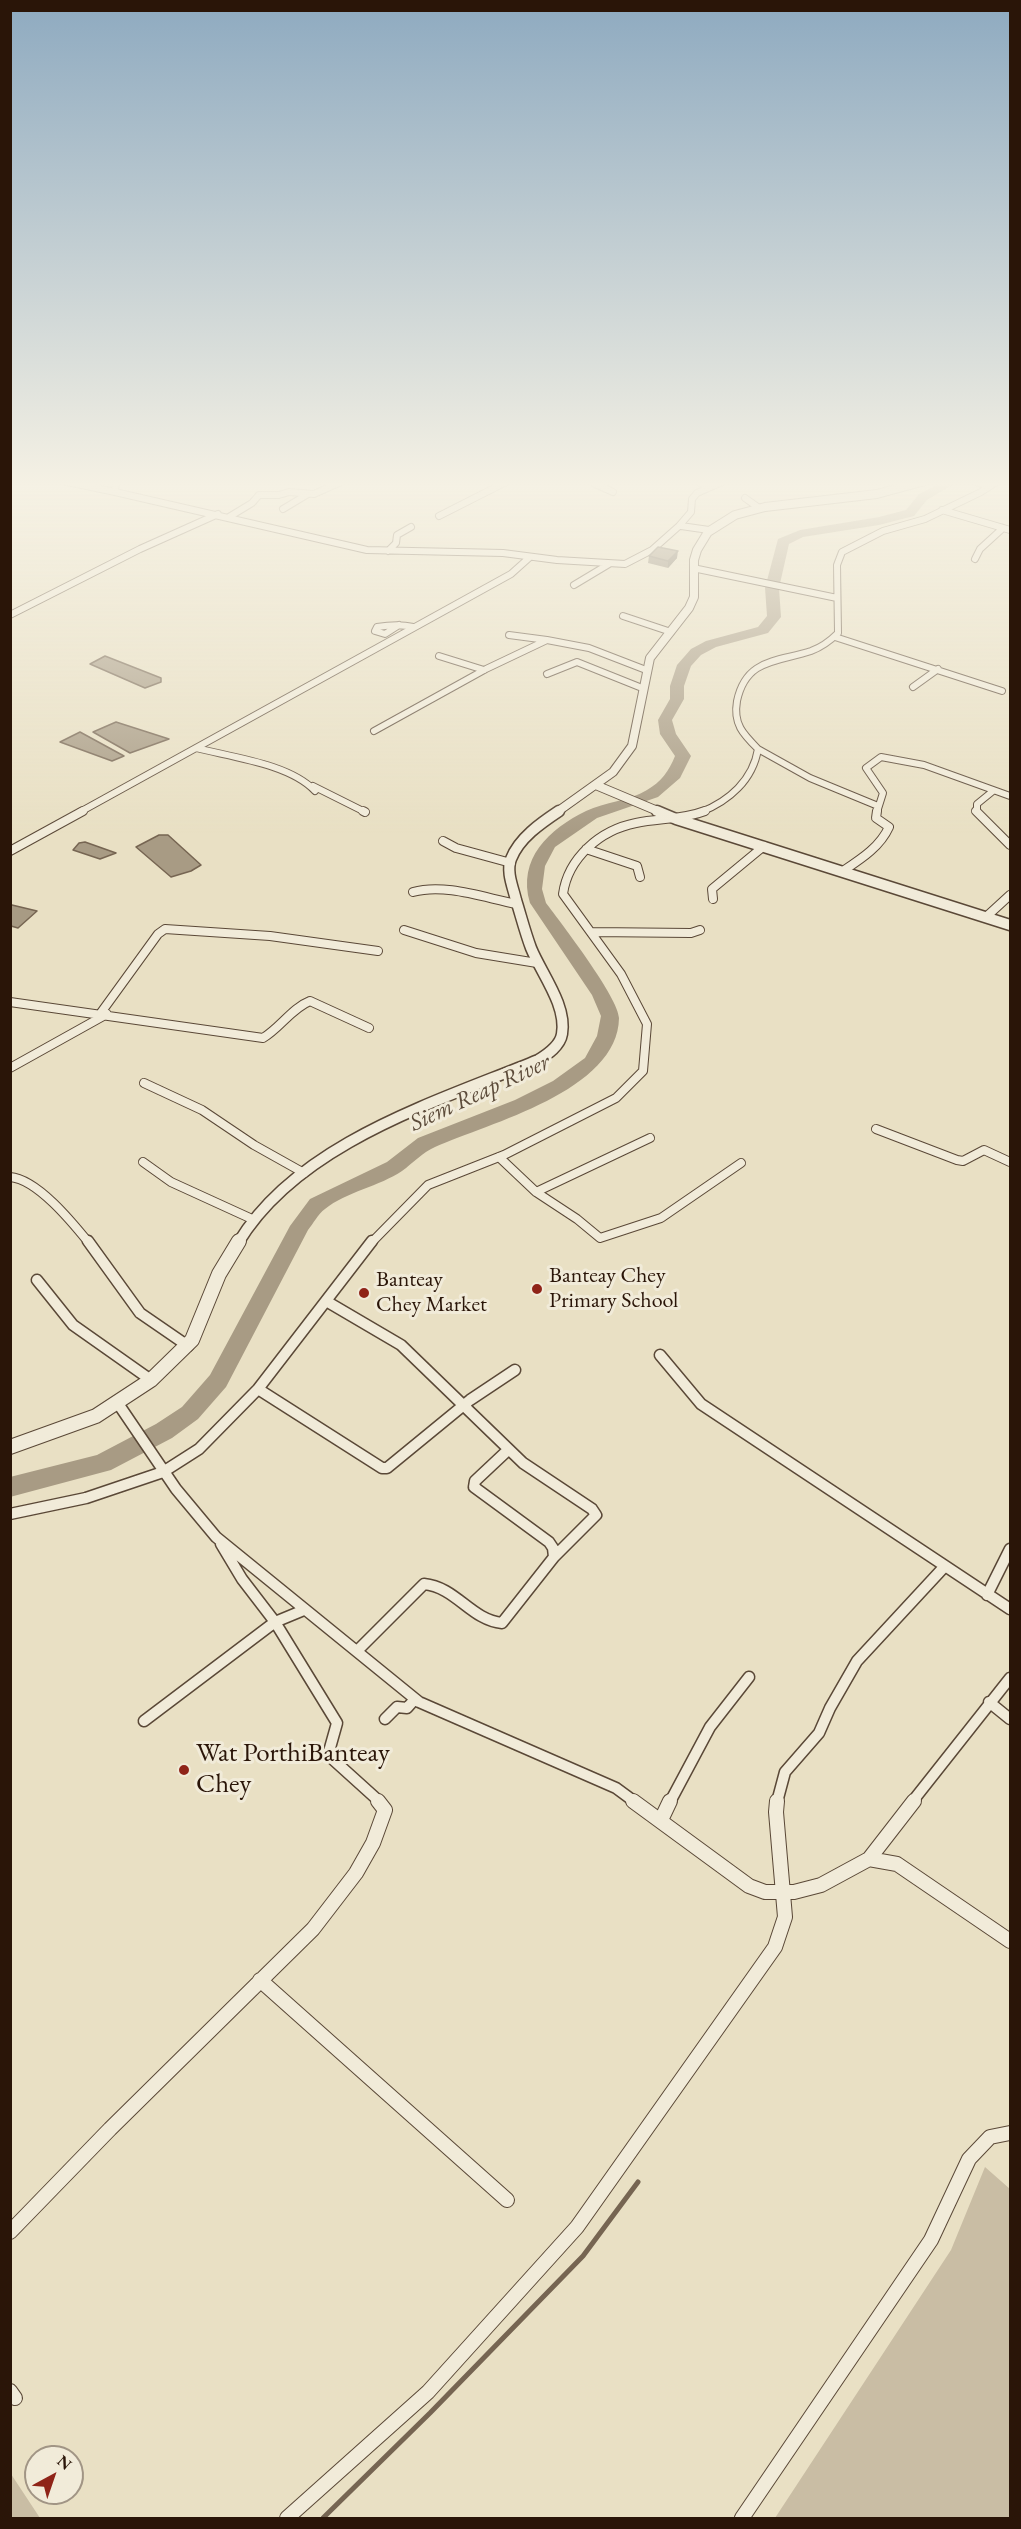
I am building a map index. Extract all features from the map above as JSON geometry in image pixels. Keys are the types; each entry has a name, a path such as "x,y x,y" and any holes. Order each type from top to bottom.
{"street":[{"path":"10,615 41,599"},
{"path":"10,851 465,599"},
{"path":"10,1447 96,1416 151,1380 188,1346 219,1274 252,1219 304,1173 349,1140 384,1123 538,1060 554,1048 562,1035 563,1021 537,963 517,904 511,884 511,863 516,850 532,831 612,775 627,755 636,731 642,688 651,656 686,615 694,599"},
{"path":"837,599 839,628 835,637 817,649 760,663 744,680 737,702 738,730 758,749 810,778 878,806"},
{"path":"623,616 670,632"},
{"path":"399,625 413,627"},
{"path":"509,636 589,648 646,670"},
{"path":"835,637 1002,691"},
{"path":"374,731 459,686 484,670 547,640"},
{"path":"439,656 484,670"},
{"path":"547,674 577,662 642,688"},
{"path":"913,687 938,669"},
{"path":"196,748 289,773 365,813"},
{"path":"10,1514 86,1497 163,1472 199,1449 258,1389 376,1236 428,1185 499,1157 616,1098 643,1071 646,1024 636,1000 563,894 566,877 586,849 621,828 634,823 695,815 734,792 756,763 758,749"},
{"path":"843,871 877,845 887,833 889,826 876,818 884,793 866,768 881,757 886,756 962,777 993,791 1009,793"},
{"path":"598,786 672,817 1011,925"},
{"path":"993,791 976,804 976,811 1011,845"},
{"path":"443,842 456,848 511,863"},
{"path":"713,899 712,889 764,846"},
{"path":"586,849 637,866 640,878"},
{"path":"412,892 417,889 435,889 517,904"},
{"path":"986,917 1011,895"},
{"path":"10,1068 104,1014 158,934 165,929 270,936 378,951"},
{"path":"404,930 476,953 537,963"},
{"path":"592,933 630,931 691,933 700,930"},
{"path":"10,1002 263,1038 279,1030 302,1004 310,1001 369,1029"},
{"path":"144,1083 202,1110 254,1145 304,1173"},
{"path":"876,1129 957,1160 963,1161 984,1150 1011,1162"},
{"path":"536,1192 582,1170 612,1159 650,1138"},
{"path":"499,1157 536,1192 577,1219 595,1236 609,1237 661,1218 741,1163"},
{"path":"143,1162 171,1182 252,1219"},
{"path":"10,1178 21,1178 35,1187 88,1241 140,1313 188,1346"},
{"path":"37,1280 73,1325 151,1380"},
{"path":"326,1301 401,1345 508,1450 523,1463 592,1509 596,1515 554,1557 502,1623 497,1624 483,1617 442,1587 424,1584 357,1651"},
{"path":"660,1355 701,1404 1011,1609"},
{"path":"258,1389 382,1468 387,1468 462,1406 515,1370"},
{"path":"117,1402 157,1457 163,1472 194,1515 216,1537 415,1699 616,1788 749,1886 765,1892 788,1892 816,1887 869,1859 989,1702 1011,1678"},
{"path":"508,1450 475,1480 474,1487 549,1542 554,1548 554,1557"},
{"path":"10,2232 56,2183 328,1914 378,1837 385,1810 380,1802 328,1755 337,1723 274,1622 242,1579 216,1537"},
{"path":"988,1592 1011,1549"},
{"path":"287,2518 428,2392 577,2227 775,1947 785,1917 788,1892 776,1812 778,1793 785,1772 819,1733 830,1708 857,1661 945,1566"},
{"path":"144,1721 274,1622 304,1610"},
{"path":"661,1820 706,1732 728,1699 749,1677"},
{"path":"385,1719 397,1707 407,1708 415,1699"},
{"path":"989,1702 1011,1719"},
{"path":"869,1859 897,1864 1011,1941"},
{"path":"260,1980 507,2200"},
{"path":"742,2518 931,2240 969,2159 990,2137 1011,2133"}],"shaded area":[{"path":"105,656 161,678 161,682 145,688 90,664"},
{"path":"116,722 169,739 130,753 93,732"},
{"path":"80,732 124,756 112,761 60,742"},
{"path":"159,835 168,835 201,865 191,871 171,877 136,847"},
{"path":"85,842 116,853 100,859 73,850 79,843"},
{"path":"10,905 37,911 18,928 11,926"},
{"path":"985,2167 1010,2189 1010,2518 775,2518 951,2250"},
{"path":"11,2474 24,2494 24,2505 31,2505 40,2518 11,2518"}],"waterway":[{"name":"Siem Reap River","path":"10,1487 103,1463 164,1431 190,1413 218,1381 300,1226 317,1204 394,1167 425,1143 522,1105 560,1086 592,1062 606,1036 610,1016 601,995 538,903 534,889 537,866 548,844 591,815 652,794 675,775 683,756 668,734 665,720 677,699 677,686 684,665 696,652 711,644 763,630 774,617 773,599"},
{"path":"323,2518 430,2413 583,2256 638,2182"}],"place":[{"name":"Banteay Chey Primary School","path":"537,1289"},
{"name":"Banteay Chey Market","path":"364,1293"},
{"name":"Wat PorthiBanteay Chey","path":"184,1770"}]}
